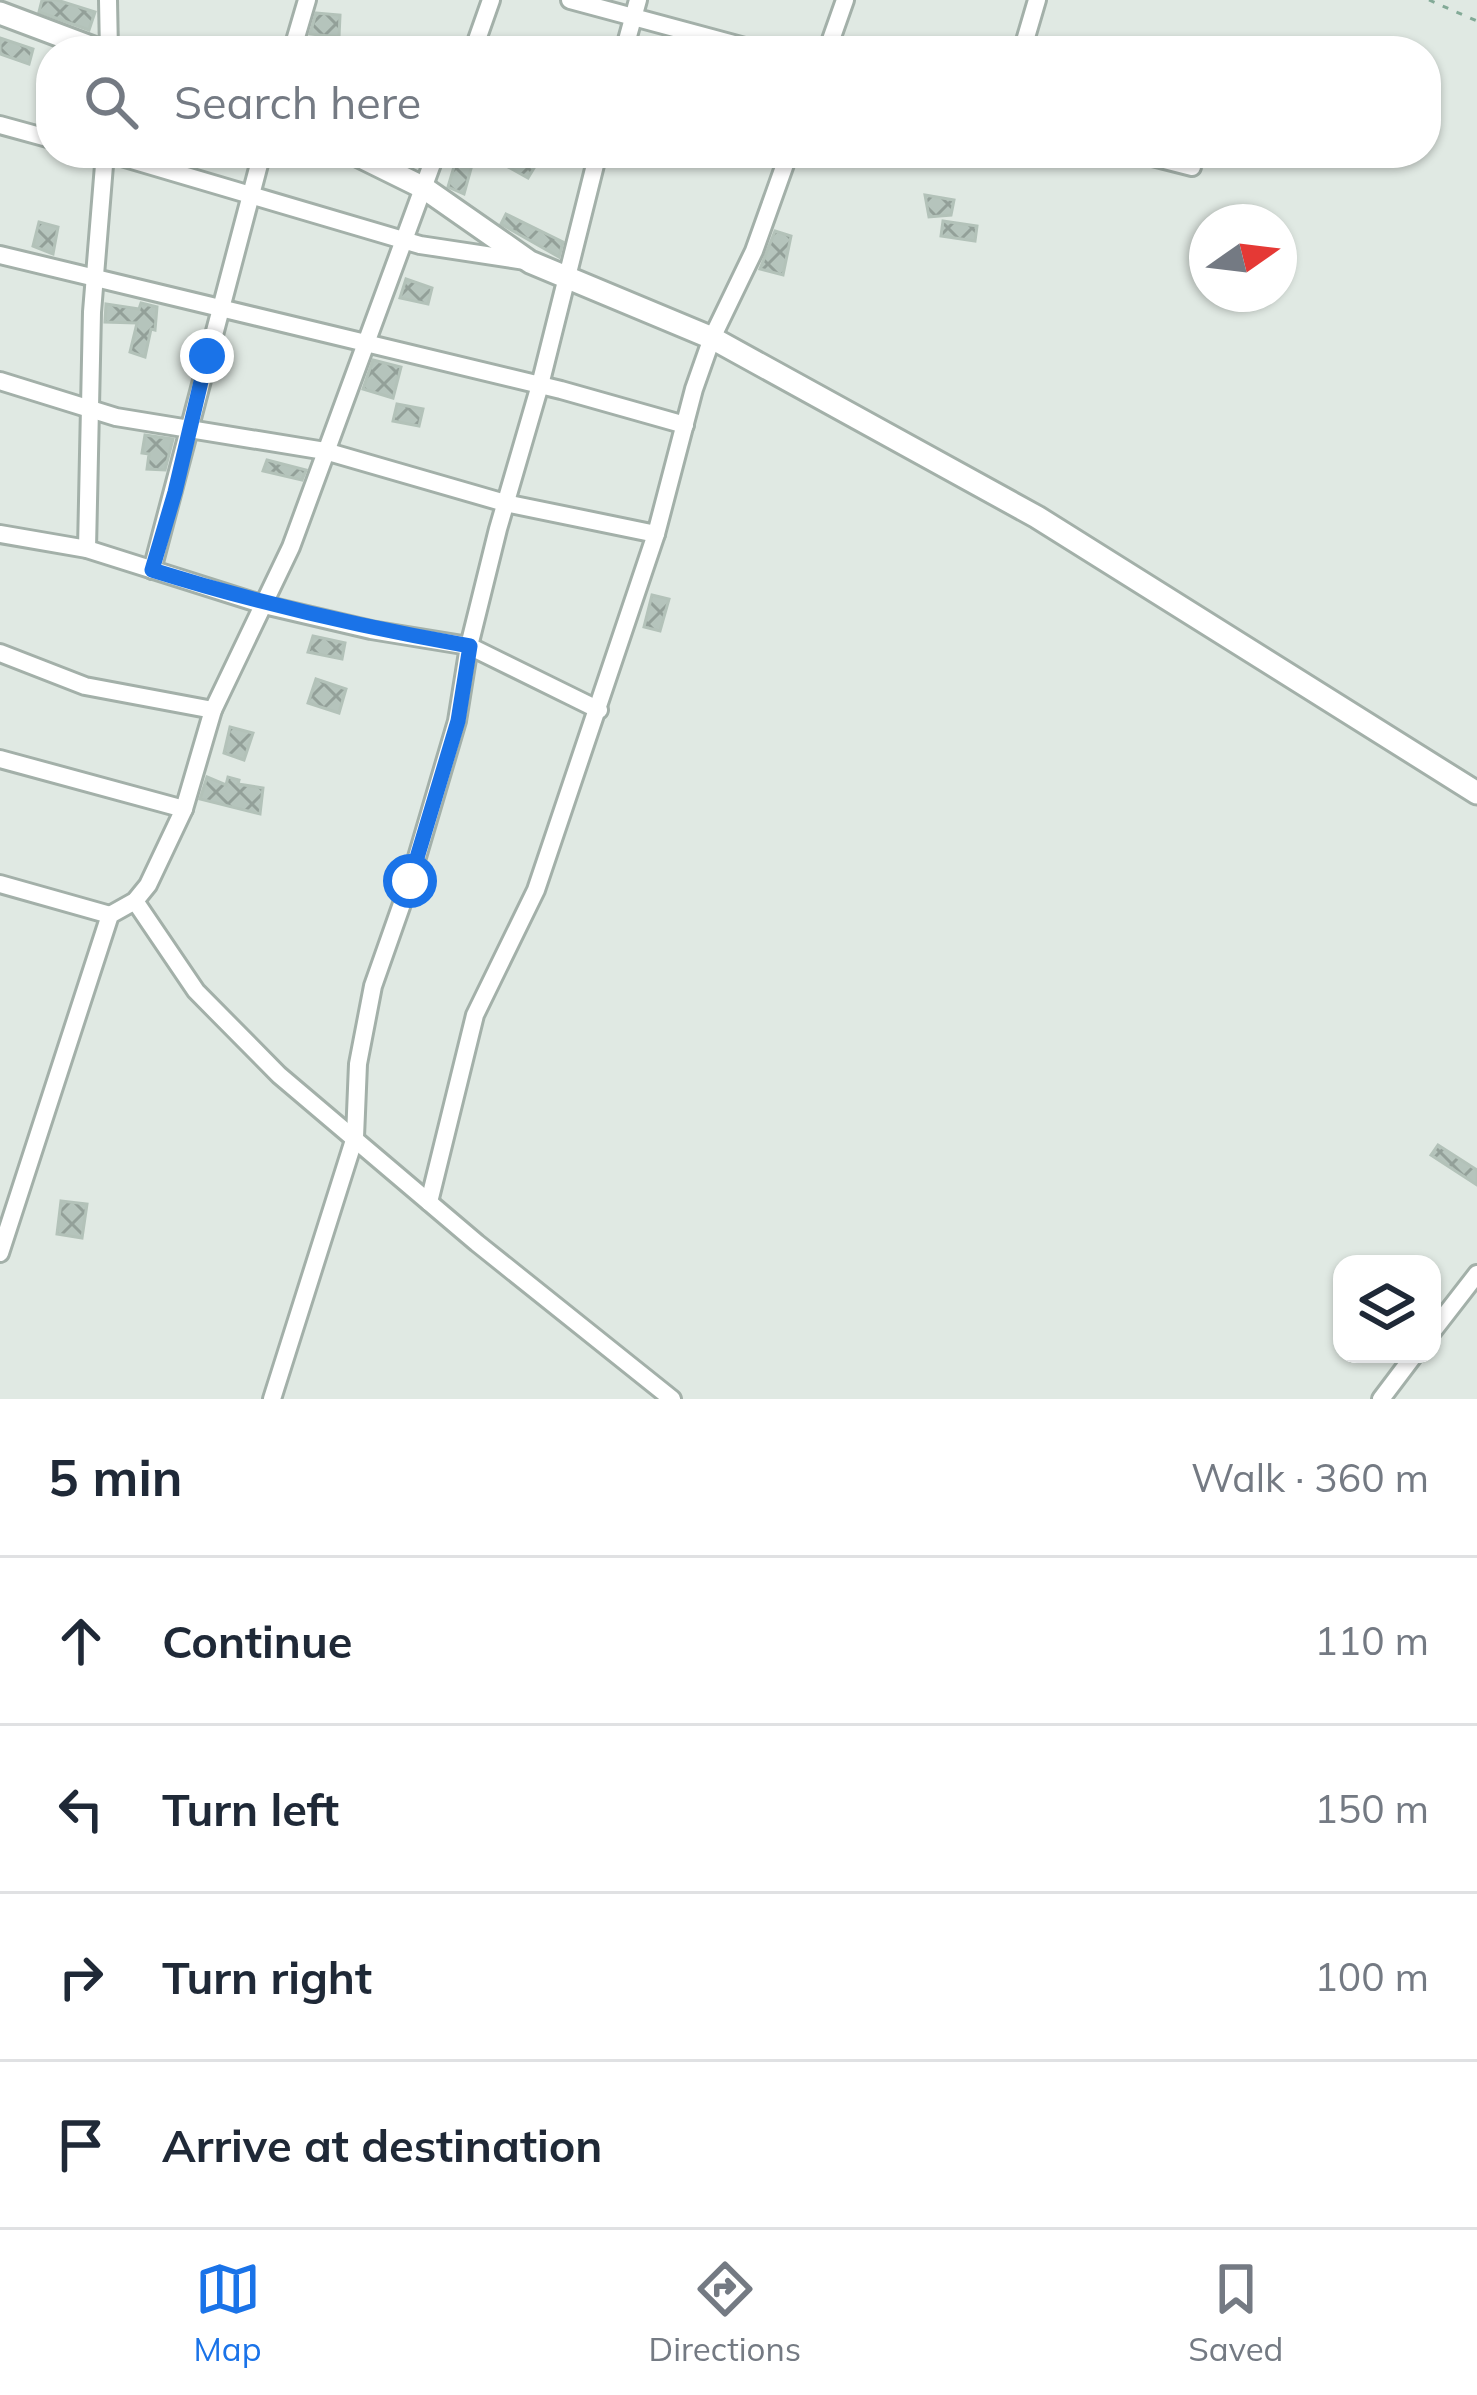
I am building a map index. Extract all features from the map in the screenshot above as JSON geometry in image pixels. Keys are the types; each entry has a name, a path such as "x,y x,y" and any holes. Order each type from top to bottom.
{"street":[{"path":"106,36 108,0"},
{"path":"296,36 307,0"},
{"path":"478,36 491,0"},
{"path":"570,0 635,8 716,36"},
{"path":"832,36 845,0"},
{"path":"1026,36 1037,0"},
{"path":"0,13 64,36"},
{"path":"0,124 36,135"},
{"path":"87,549 95,280 106,168"},
{"path":"159,168 420,245 530,262 712,338 1037,517 1477,793"},
{"path":"152,570 258,168"},
{"path":"383,168 424,188 530,262"},
{"path":"0,1253 110,915 135,901 148,886 184,809 213,710 292,547 431,168"},
{"path":"272,1399 355,1137 358,1064 373,986 458,721 470,646 505,503 594,168"},
{"path":"430,1202 475,1015 536,890 656,534 712,338 754,250 784,168"},
{"path":"0,255 540,385 685,425"},
{"path":"0,382 93,410 189,431 325,451 505,503 656,534"},
{"path":"0,534 87,549 264,605 370,630 470,646 599,710"},
{"path":"0,652 86,686 213,710"},
{"path":"0,759 184,809"},
{"path":"0,884 110,915"},
{"path":"135,901 196,991 279,1076 672,1399"},
{"path":"1441,1320 1477,1274"},
{"path":"1382,1399 1408,1363"}],"path":[{"path":"1429,0 1477,21"}],"building":[{"path":"42,0 95,12 89,30 39,12"},
{"path":"316,13 340,15 339,36 310,34"},
{"path":"0,38 33,49 29,64 0,54"},
{"path":"454,168 471,168 464,194 448,187"},
{"path":"510,168 534,168 528,178"},
{"path":"925,195 954,200 951,215 929,217"},
{"path":"506,214 563,242 559,257 501,224"},
{"path":"943,221 977,226 975,241 941,236"},
{"path":"39,222 58,227 53,254 33,246"},
{"path":"775,231 791,236 783,275 760,269"},
{"path":"406,279 432,288 428,304 400,298"},
{"path":"141,303 157,307 145,357 130,352 137,323 105,322 106,304 139,309"},
{"path":"373,360 401,367 393,398 363,389"},
{"path":"397,404 423,409 419,426 393,421"},
{"path":"145,435 173,439 165,470 147,469 149,454 142,453"},
{"path":"267,460 306,470 302,480 263,471"},
{"path":"652,595 669,599 660,631 644,627"},
{"path":"313,636 345,643 342,659 308,652"},
{"path":"316,679 346,689 339,713 308,703"},
{"path":"230,727 253,733 244,760 224,753"},
{"path":"207,777 226,785 228,777 239,780 238,784 263,788 260,814 200,799"},
{"path":"1438,1145 1477,1170 1477,1185 1431,1155"},
{"path":"61,1201 87,1204 82,1238 57,1234"}],"route":[{"path":"207,356 152,570 264,605 370,630 470,646 458,721 410,881"}]}
